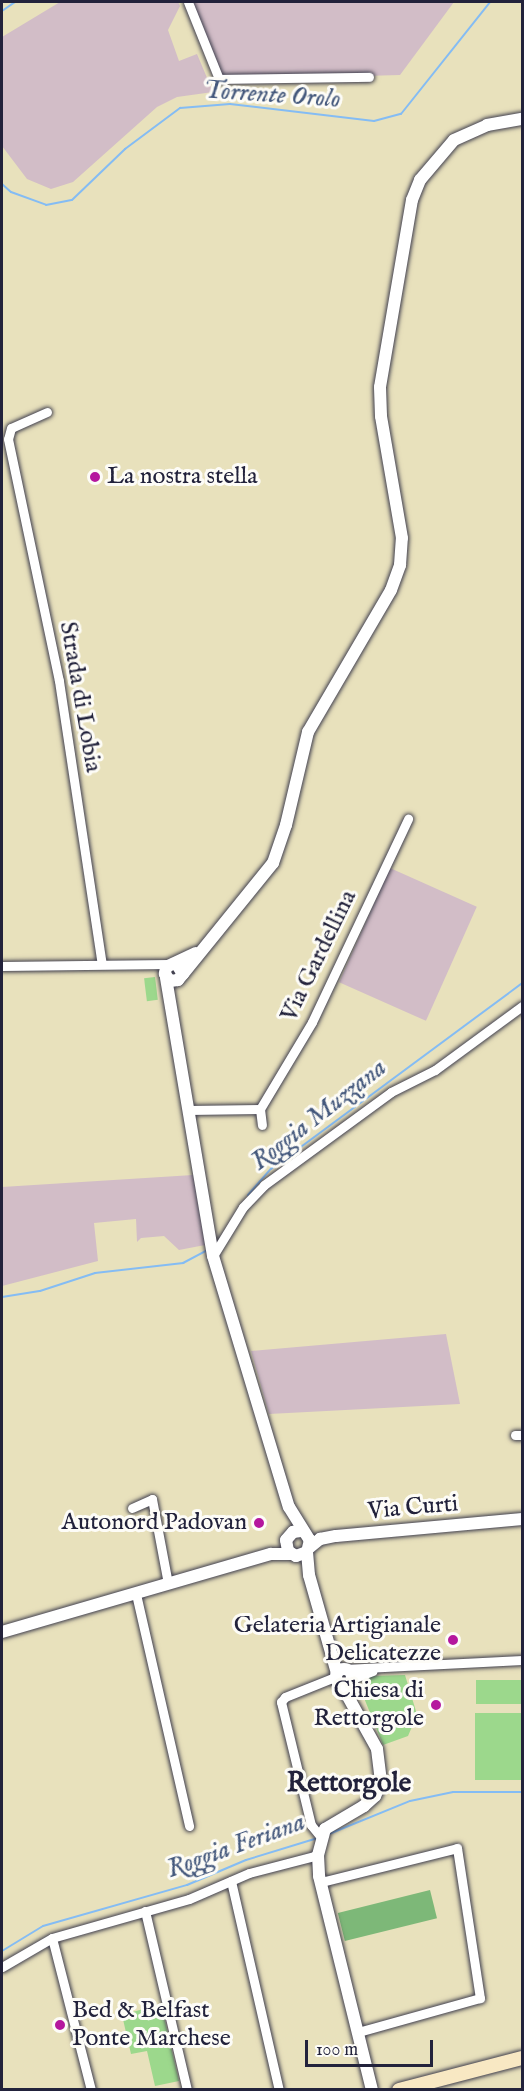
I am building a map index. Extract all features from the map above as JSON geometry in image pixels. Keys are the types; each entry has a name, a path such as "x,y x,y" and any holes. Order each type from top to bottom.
{"main road":[{"path":"399,2090 522,2058"}],"street":[{"path":"188,2 219,79 369,77"},
{"path":"173,972 207,946 273,863 286,825 308,732 391,590 400,564 402,531 381,416 380,387 412,200 431,163 454,141 488,125 522,119"},
{"name":"Strada di Lobia","path":"48,412 11,428 8,439 59,681 102,964"},
{"name":"Via Gardellina","path":"260,1109 312,1022 408,819"},
{"path":"2,966 142,963 173,972"},
{"path":"2,1967 52,1938 189,1899 318,1846 370,1801 381,1782 377,1749 330,1650 309,1575 309,1537 301,1531 289,1507 212,1251 206,1227 173,1008 173,972"},
{"path":"212,1251 243,1208 264,1185 391,1092 435,1070 522,1006"},
{"path":"188,1110 260,1109 262,1125"},
{"path":"132,1508 152,1499 168,1584"},
{"path":"289,1507 287,1539 292,1554 309,1575"},
{"name":"Via Curti","path":"309,1549 321,1539 336,1536 522,1519"},
{"path":"272,1554 287,1539 301,1531"},
{"path":"2,1632 272,1554 292,1554 309,1549"},
{"path":"136,1594 189,1826"},
{"path":"372,2090 321,1882 318,1846 281,1702 285,1697 344,1676 384,1667 522,1660"},
{"path":"321,1882 457,1848 463,1875 480,1998 358,2032"},
{"path":"231,1881 279,2090"},
{"path":"145,1911 187,2090"},
{"path":"52,1938 91,2090"}],"shaded area":[{"path":"60,2 178,2 180,6 168,30 179,61 197,54 213,92 177,97 157,107 73,182 51,189 27,179 2,146 2,37"},
{"path":"186,2 454,2 400,75 216,80"},
{"path":"390,868 477,907 426,1021 339,982"},
{"path":"193,1175 205,1245 179,1250 164,1236 141,1238 137,1242 136,1219 94,1223 98,1261 2,1286 2,1187"},
{"path":"446,1334 460,1404 269,1414 251,1351"}],"green space":[{"path":"155,977 158,1000 147,1001 144,978"},
{"path":"405,1675 419,1721 414,1722 408,1736 383,1745 362,1693 364,1682 371,1676"},
{"path":"476,1680 522,1680 522,1704 476,1704"},
{"path":"475,1713 522,1713 522,1780 475,1780"},
{"path":"430,1890 437,1918 345,1941 338,1913"},
{"path":"161,2004 179,2081 155,2086 147,2051 131,2054 122,2015"}],"waterway":[{"name":"Torrente Orolo","path":"2,11 15,2"},
{"name":"Torrente Orolo","path":"2,184 11,192 46,205 72,200 125,149 180,108 230,104 374,121 401,114 490,2"},
{"name":"Roggia Muzzana","path":"248,1195 271,1169 522,983"},
{"name":"Roggia Muzzana","path":"2,1297 40,1291 95,1273 183,1263 207,1250"},
{"name":"Roggia Feriana","path":"329,1834 410,1801 453,1792 522,1792"},
{"name":"Roggia Feriana","path":"2,1951 43,1926 187,1885 246,1860 318,1838"}],"place":[{"name":"La nostra stella","path":"95,477"},
{"name":"Autonord Padovan","path":"259,1523"},
{"name":"Gelateria Artigianale Delicatezze","path":"453,1640"},
{"name":"Chiesa di Rettorgole","path":"436,1705"},
{"name":"Bed & Belfast Ponte Marchese","path":"60,2025"}],"district":[{"name":"Rettorgole","path":"349,1785"}]}
